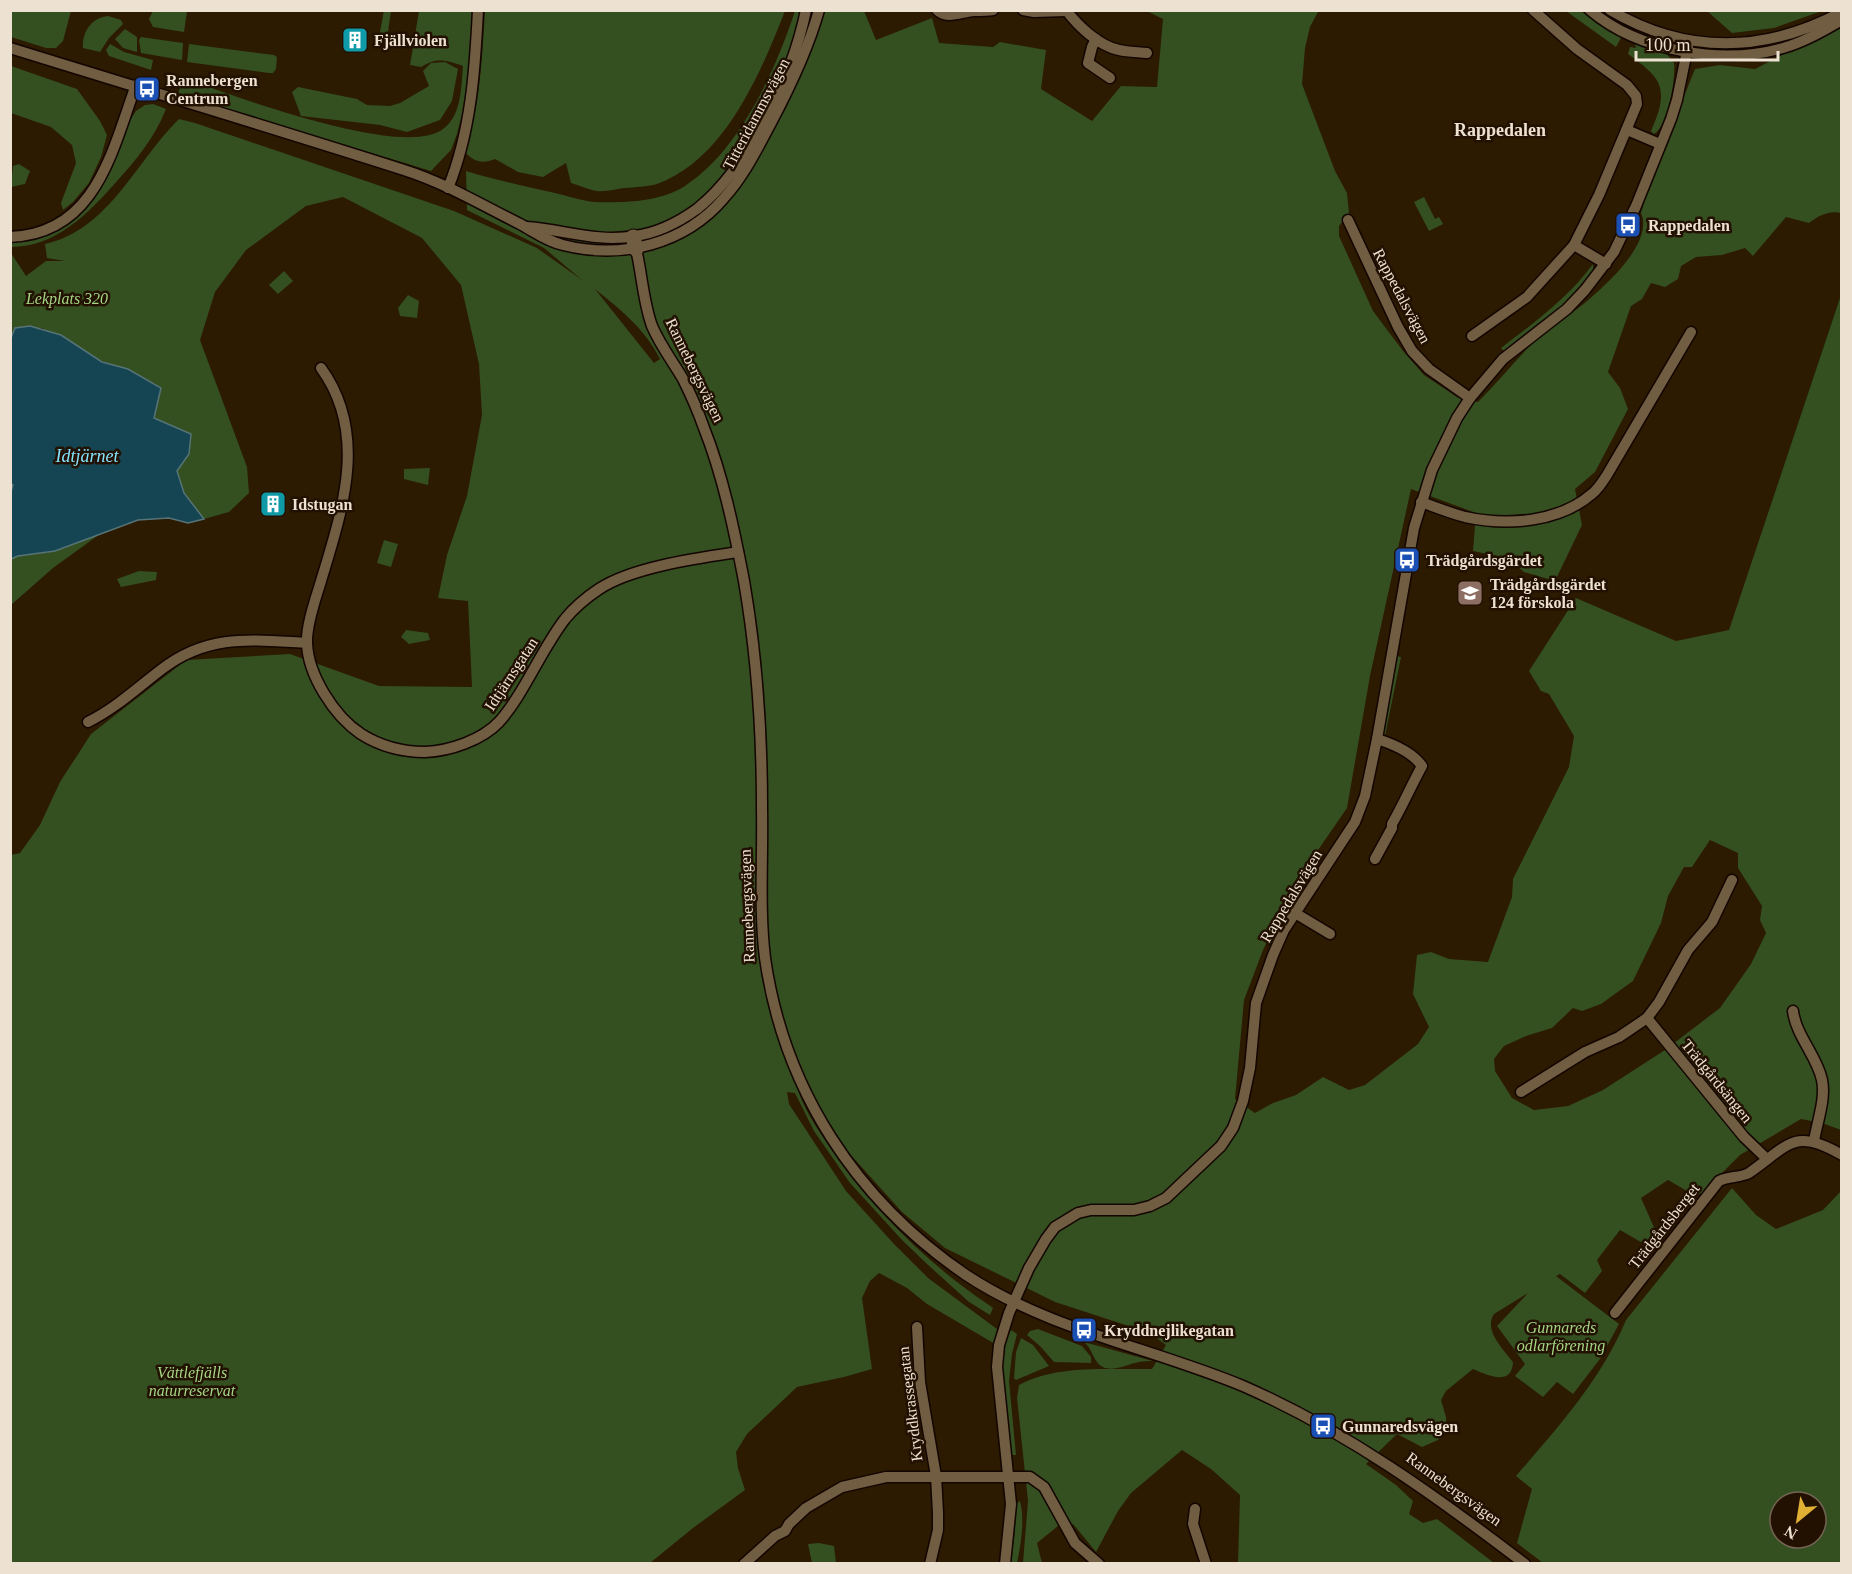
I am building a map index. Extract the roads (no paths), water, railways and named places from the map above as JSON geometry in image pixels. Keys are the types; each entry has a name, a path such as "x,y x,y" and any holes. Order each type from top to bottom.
{"street":[{"path":"448,188 471,100 475,74 478,10"},
{"name":"Titteridammsvägen","path":"635,243 683,218 703,204 728,177 752,142 776,97 796,48 806,10"},
{"name":"Titteridammsvägen","path":"635,243 676,236 690,228 711,211 735,185 753,157 791,85 819,10"},
{"path":"937,10 940,14 949,16 972,11 993,10"},
{"path":"1023,10 1066,11 1096,39 1116,50 1147,52"},
{"path":"1472,336 1527,297 1574,245 1599,195 1636,104 1636,96 1632,90 1576,49 1533,10"},
{"path":"1590,10 1613,26 1650,42 1734,55 1774,51 1813,36 1842,20"},
{"path":"1613,26 1616,12 1688,47 1767,39 1793,33 1842,12"},
{"path":"1096,39 1088,63 1110,78"},
{"name":"Rappedalsvägen","path":"1014,1301 1029,1268 1055,1227 1067,1218 1084,1211 1134,1210 1150,1206 1166,1198 1221,1146 1233,1128 1243,1101 1250,1068 1256,1003 1273,955 1284,930 1355,822 1365,796 1377,740 1407,560 1421,502 1441,452 1470,398 1503,359 1567,309 1606,264 1628,225 1677,100 1688,47"},
{"path":"10,48 135,85 414,174 525,226 543,239 564,246 595,250 635,243"},
{"path":"10,237 32,236 48,230 79,209 107,164 135,85"},
{"path":"1627,130 1660,144"},
{"name":"Rappedalsvägen","path":"1348,220 1398,327 1412,351 1429,369 1470,398"},
{"name":"Rannebergsvägen","path":"635,243 654,331 688,389 706,433 716,463 738,552 758,689 762,780 762,917 765,954 777,1018 789,1055 806,1095 831,1140 878,1200 907,1229 970,1277 1014,1301 1058,1320 1180,1362 1303,1415 1410,1478 1525,1563"},
{"path":"1574,245 1606,264"},
{"path":"1421,502 1462,516 1503,522 1540,519 1584,500 1595,491 1607,475 1691,332"},
{"name":"Idtjärnsgatan","path":"321,368 335,393 342,415 348,448 348,471 341,512 316,597 307,643 313,668 322,690 345,722 359,733 386,746 414,752 434,752 481,736 499,722 566,617 597,591 614,579 644,570 738,552"},
{"path":"88,722 106,713 162,668 200,648 236,640 307,643"},
{"path":"1375,859 1422,766 1418,760 1401,749 1377,740"},
{"path":"1521,1092 1585,1052 1619,1037 1647,1018 1659,1002 1688,950 1712,922 1732,880"},
{"path":"1295,913 1330,934"},
{"path":"1793,1011 1794,1020 1814,1059 1822,1083 1822,1098 1814,1141 1842,1155"},
{"name":"Trädgårdsängen","path":"1647,1018 1744,1137 1767,1159"},
{"name":"Trädgårdsberget","path":"1615,1314 1719,1181 1724,1178 1743,1176 1797,1141 1805,1139 1814,1141"},
{"path":"1005,1563 1011,1504 997,1367 999,1345 1014,1301"},
{"name":"Kryddkrassegatan","path":"916,1327 920,1382 936,1476 938,1530 930,1563"},
{"name":"Kryddkrassegatan","path":"744,1563 775,1536 785,1531 789,1524 807,1508 842,1486 886,1477 936,1476 1030,1477 1044,1487 1074,1543 1099,1563"},
{"path":"1195,1509 1193,1524 1206,1563"}],"water":[{"name":"Idtjärnet","path":"30,326 61,335 102,362 128,369 161,388 154,418 191,434 189,454 177,471 184,493 204,519 188,523 169,518 138,520 55,551 11,559 10,495 13,485 10,483 11,338 15,328"}],"place":[{"name":"Fjällviolen","path":"355,40"},
{"name":"Rannebergen Centrum","path":"147,89"},
{"name":"Rappedalen","path":"1628,225"},
{"name":"Idstugan","path":"273,504"},
{"name":"Trädgårdsgärdet","path":"1407,560"},
{"name":"Trädgårdsgärdet 124 förskola","path":"1470,593"},
{"name":"Kryddnejlikegatan","path":"1084,1330"},
{"name":"Gunnaredsvägen","path":"1323,1426"}],"district":[{"name":"Rappedalen","path":"1500,130"}],"park label":[{"name":"Lekplats 320","path":"67,298"},
{"name":"Gunnareds odlarförening","path":"1561,1336"},
{"name":"Vättlefjälls naturreservat","path":"192,1381"}]}
